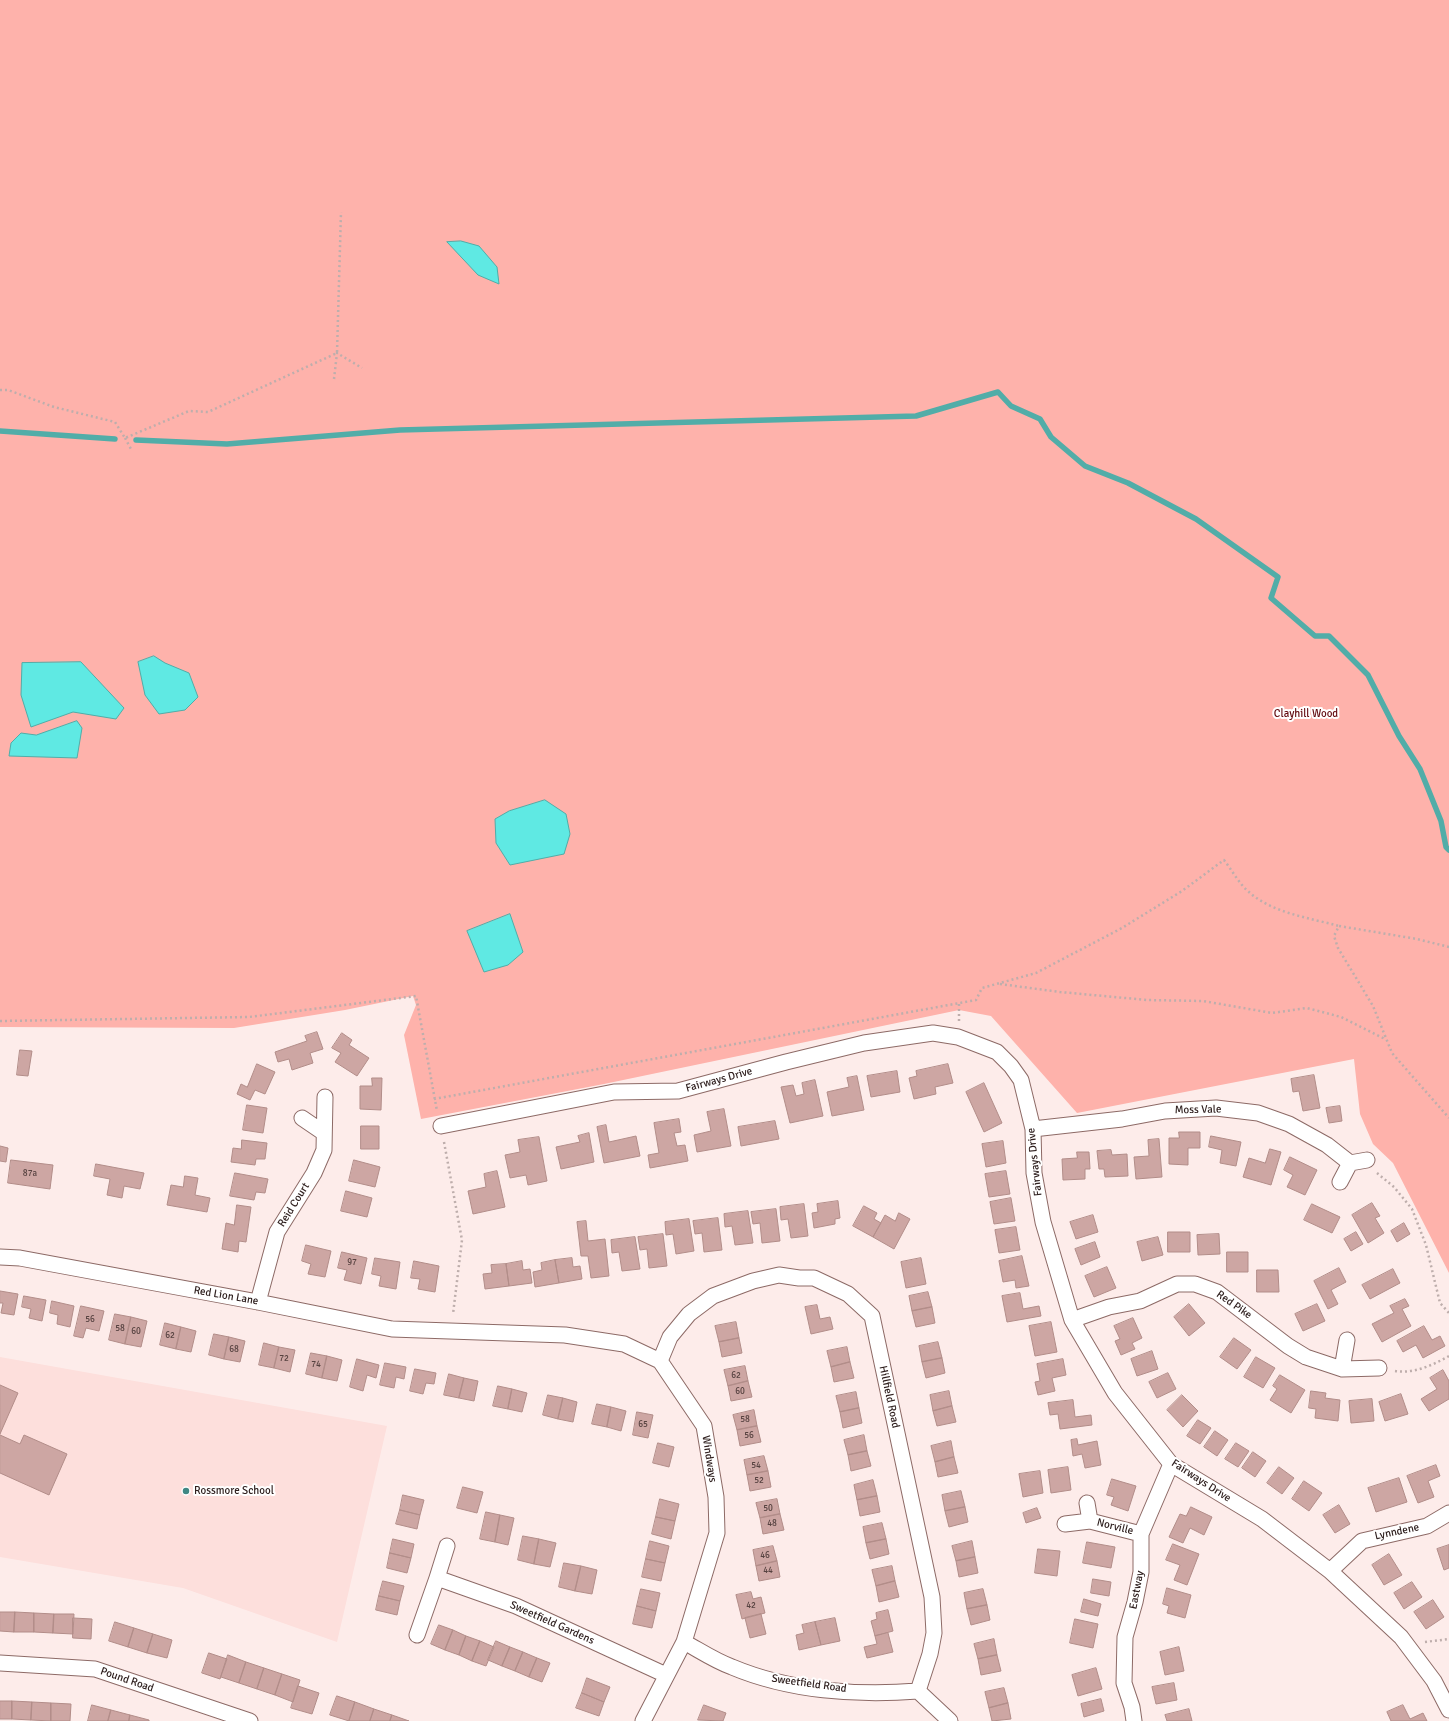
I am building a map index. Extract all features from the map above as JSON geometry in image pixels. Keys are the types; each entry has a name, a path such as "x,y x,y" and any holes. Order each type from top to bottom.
{"street":[{"name":"Fairways Drive","path":"441,1126 614,1092 678,1091 864,1043 933,1033 958,1037 997,1052 1011,1066 1021,1080 1033,1130 1034,1173 1042,1222 1072,1320 1115,1393 1172,1464 1262,1519 1330,1571 1401,1637 1434,1681 1449,1710"},
{"name":"Reid Court","path":"258,1302 278,1232 314,1173 324,1150 325,1098"},
{"name":"Moss Vale","path":"1033,1130 1122,1119 1165,1111 1216,1108 1258,1113 1289,1124 1327,1145 1350,1163"},
{"path":"302,1118 324,1133"},
{"path":"1340,1182 1350,1163 1367,1160"},
{"name":"Red Lion Lane","path":"0,1257 20,1258 258,1302 392,1329 452,1331"},
{"name":"Hillfield Road","path":"660,1362 670,1337 689,1314 713,1296 753,1281 779,1276 814,1278 848,1294 872,1316 932,1597 934,1633 930,1654 918,1691"},
{"name":"Red Pike","path":"1072,1320 1109,1307 1140,1301 1177,1284 1195,1284 1217,1292 1306,1357 1342,1368 1379,1368"},
{"name":"Windways","path":"452,1331 565,1335 624,1344 660,1362 704,1426 716,1497 717,1533 684,1642 643,1721"},
{"path":"1342,1368 1347,1340"},
{"name":"Eastway","path":"1134,1721 1132,1707 1124,1683 1123,1665 1126,1637 1141,1572 1141,1534 1172,1464"},
{"name":"Norville","path":"1087,1503 1090,1521"},
{"name":"Lynndene","path":"1330,1571 1362,1541 1427,1526 1449,1513"},
{"name":"Norville","path":"1065,1524 1090,1521 1141,1534"},
{"path":"417,1635 447,1546"},
{"name":"Sweetfield Gardens","path":"437,1578 516,1606 666,1675"},
{"name":"Sweetfield Road","path":"684,1642 732,1667 781,1683 839,1690 918,1691"},
{"name":"Pound Road","path":"0,1663 94,1669 247,1720"},
{"path":"918,1691 950,1721"}],"path":[{"path":"334,380 337,353 341,212"},
{"path":"337,353 362,368"},
{"path":"125,438 189,411 208,412 337,353"},
{"path":"0,390 8,390 54,407 115,422 131,448"},
{"path":"434,1099 976,1000 982,988 1036,973 1122,928 1182,891 1224,860 1247,892 1260,901 1288,912 1339,926 1417,939 1449,947"},
{"path":"1339,926 1334,936 1338,948 1373,1006 1385,1039 1392,1053 1449,1118"},
{"path":"997,984 1060,992 1147,1000 1204,1001 1272,1013 1307,1008 1341,1017 1385,1039"},
{"path":"0,1021 249,1017 416,996 434,1099 441,1126 462,1240 452,1331"},
{"path":"1367,1160 1372,1169 1394,1187 1412,1209 1426,1244 1440,1303 1449,1313"},
{"path":"1379,1368 1402,1372 1414,1370 1449,1356"},
{"path":"1406,1644 1449,1639"}],"shaded area":[{"name":"Rossmore School","path":"0,1357 387,1426 337,1642 183,1588 0,1557"}],"green space":[{"name":"Clayhill Wood","path":"0,0 1449,0 1449,1273 1393,1163 1373,1144 1360,1114 1354,1059 1077,1113 991,1016 959,1010 604,1084 421,1119 404,1035 416,1005 413,996 345,1010 234,1028 0,1027"}],"water":[{"path":"461,241 479,246 497,267 499,284 478,275 447,242"},
{"path":"154,656 165,663 189,673 198,697 185,710 159,714 145,695 138,662"},
{"path":"81,662 124,708 116,719 73,712 31,727 21,695 22,663"},
{"path":"77,721 82,728 77,758 9,756 11,743 21,733 36,735"},
{"path":"545,800 566,814 570,834 564,854 510,865 496,843 495,819 509,811"},
{"path":"510,914 523,952 508,965 484,972 467,931"}],"building":[{"path":"317,1032 323,1049 310,1053 313,1063 292,1070 289,1059 278,1062 275,1052 307,1041 305,1036"},
{"path":"342,1033 352,1040 349,1045 369,1058 357,1076 335,1062 341,1053 332,1048"},
{"path":"20,1050 32,1051 28,1076 17,1075"},
{"path":"257,1064 275,1072 265,1094 255,1090 250,1100 237,1094 241,1084 247,1087"},
{"path":"948,1064 953,1083 935,1087 936,1094 914,1099 909,1078 917,1076 916,1071"},
{"path":"897,1071 900,1092 871,1097 867,1076"},
{"path":"1314,1075 1320,1108 1303,1111 1299,1091 1293,1092 1291,1079"},
{"path":"857,1076 864,1110 832,1116 827,1092 849,1087 847,1078"},
{"path":"372,1078 382,1078 381,1110 360,1109 360,1086 372,1086"},
{"path":"815,1080 823,1116 790,1123 781,1087 793,1085 796,1096 804,1094 802,1083"},
{"path":"984,1083 1002,1123 984,1132 966,1092"},
{"path":"247,1105 267,1108 263,1133 243,1130"},
{"path":"1340,1106 1342,1121 1329,1123 1326,1108"},
{"path":"724,1109 731,1146 697,1152 694,1135 711,1131 707,1112"},
{"path":"679,1119 681,1132 674,1133 677,1146 685,1145 688,1161 650,1168 648,1155 659,1153 654,1123"},
{"path":"775,1121 779,1139 741,1146 738,1127"},
{"path":"606,1125 609,1142 636,1136 640,1156 604,1163 597,1127"},
{"path":"361,1126 379,1126 379,1149 361,1149"},
{"path":"1179,1132 1200,1132 1200,1148 1188,1148 1188,1165 1169,1164 1169,1138 1179,1138"},
{"path":"589,1133 594,1162 561,1169 556,1147 580,1142 578,1136"},
{"path":"1211,1136 1241,1142 1236,1166 1220,1163 1222,1150 1209,1147"},
{"path":"539,1137 547,1181 528,1185 526,1175 510,1178 505,1155 520,1152 518,1140"},
{"path":"1159,1139 1162,1177 1136,1179 1134,1157 1149,1156 1148,1140"},
{"path":"242,1140 267,1143 265,1159 256,1159 255,1165 231,1162 233,1148 241,1149"},
{"path":"1003,1141 1006,1163 986,1167 982,1144"},
{"path":"0,1146 8,1148 6,1162 0,1161"},
{"path":"1270,1149 1281,1152 1271,1185 1243,1177 1249,1158 1265,1163"},
{"path":"1111,1150 1112,1155 1127,1154 1128,1176 1105,1177 1104,1169 1099,1169 1097,1151"},
{"path":"1077,1152 1089,1152 1090,1169 1085,1169 1085,1179 1063,1180 1062,1159 1077,1158"},
{"path":"1290,1157 1317,1170 1305,1195 1287,1187 1293,1175 1284,1170"},
{"path":"11,1160 53,1165 50,1189 8,1183"},
{"path":"354,1160 380,1167 375,1187 349,1181"},
{"path":"96,1164 144,1173 140,1189 124,1186 122,1198 107,1195 110,1179 94,1176"},
{"path":"497,1171 505,1207 473,1214 468,1191 486,1187 484,1174"},
{"path":"1006,1171 1010,1194 989,1197 985,1174"},
{"path":"235,1173 268,1179 265,1193 256,1192 254,1200 230,1196"},
{"path":"185,1176 198,1178 195,1195 210,1198 207,1212 167,1205 171,1185 183,1187"},
{"path":"346,1191 372,1198 367,1217 341,1211"},
{"path":"1011,1198 1015,1221 994,1224 990,1202"},
{"path":"838,1201 840,1218 835,1219 835,1224 814,1228 812,1213 818,1212 817,1204"},
{"path":"1372,1203 1380,1216 1375,1218 1384,1233 1368,1243 1352,1215"},
{"path":"804,1204 808,1236 791,1238 788,1219 781,1220 780,1207"},
{"path":"1312,1204 1340,1217 1332,1233 1304,1220"},
{"path":"237,1205 251,1207 246,1242 239,1241 238,1252 222,1249 226,1223 234,1225"},
{"path":"864,1206 877,1213 874,1219 881,1223 873,1237 853,1226"},
{"path":"776,1209 780,1241 762,1243 760,1223 753,1224 751,1212"},
{"path":"748,1211 753,1243 735,1245 732,1226 725,1227 724,1214"},
{"path":"899,1213 910,1219 894,1249 873,1237 885,1215 895,1221"},
{"path":"1093,1215 1098,1232 1076,1239 1070,1222"},
{"path":"718,1218 722,1250 704,1252 702,1233 695,1234 693,1221"},
{"path":"689,1219 694,1251 676,1254 673,1234 666,1235 665,1222"},
{"path":"586,1221 588,1241 605,1239 609,1276 591,1278 588,1256 581,1256 577,1222"},
{"path":"1404,1223 1410,1234 1397,1242 1391,1231"},
{"path":"1016,1227 1020,1250 999,1253 995,1230"},
{"path":"1168,1232 1190,1232 1190,1252 1168,1252"},
{"path":"1356,1232 1363,1244 1351,1251 1344,1239"},
{"path":"663,1234 667,1266 649,1268 647,1249 640,1250 638,1237"},
{"path":"1219,1234 1220,1254 1198,1255 1197,1235"},
{"path":"635,1237 640,1269 622,1271 619,1252 612,1253 611,1240"},
{"path":"1158,1237 1163,1255 1142,1261 1137,1242"},
{"path":"1095,1242 1100,1257 1081,1265 1075,1249"},
{"path":"306,1245 331,1251 325,1277 308,1274 311,1264 302,1261"},
{"path":"342,1252 367,1258 361,1284 344,1280 347,1270 338,1268"},
{"path":"1227,1252 1248,1252 1248,1272 1227,1272"},
{"path":"1022,1256 1029,1286 1016,1288 1015,1280 1003,1282 999,1261"},
{"path":"375,1258 400,1262 396,1289 379,1286 381,1276 372,1274"},
{"path":"572,1258 573,1267 580,1266 582,1279 559,1283 555,1260"},
{"path":"921,1258 926,1284 906,1288 901,1262"},
{"path":"555,1260 559,1283 535,1287 533,1272 542,1270 541,1263"},
{"path":"414,1261 439,1266 435,1292 418,1289 420,1279 411,1278"},
{"path":"522,1261 523,1270 530,1269 532,1283 509,1286 506,1264"},
{"path":"506,1264 509,1286 485,1289 483,1274 492,1273 491,1265"},
{"path":"1107,1267 1116,1288 1094,1297 1085,1276"},
{"path":"1339,1268 1346,1282 1331,1290 1338,1304 1328,1309 1314,1281"},
{"path":"1393,1269 1400,1283 1370,1299 1362,1285"},
{"path":"1257,1270 1278,1270 1279,1292 1257,1292"},
{"path":"0,1291 18,1294 14,1315 1,1313 3,1303 0,1303"},
{"path":"928,1292 932,1307 912,1311 909,1296"},
{"path":"1020,1293 1023,1309 1039,1306 1041,1316 1007,1322 1002,1296"},
{"path":"24,1296 46,1300 42,1321 29,1318 31,1309 22,1307"},
{"path":"1405,1299 1409,1306 1402,1309 1411,1326 1382,1342 1372,1324 1394,1313 1390,1306"},
{"path":"52,1301 74,1306 70,1327 57,1324 58,1315 50,1313"},
{"path":"1189,1304 1205,1323 1189,1336 1174,1317"},
{"path":"1317,1304 1325,1321 1303,1331 1295,1314"},
{"path":"817,1305 820,1319 830,1317 833,1329 811,1334 805,1307"},
{"path":"81,1306 104,1311 99,1331 86,1328 83,1338 74,1336"},
{"path":"932,1307 935,1323 916,1327 912,1311"},
{"path":"115,1314 131,1317 125,1344 109,1340"},
{"path":"131,1317 147,1321 141,1347 125,1344"},
{"path":"1133,1318 1142,1338 1132,1343 1135,1349 1121,1355 1115,1341 1120,1339 1114,1326"},
{"path":"736,1322 739,1338 719,1342 715,1326"},
{"path":"1051,1322 1057,1352 1035,1356 1029,1326"},
{"path":"165,1323 181,1327 176,1349 160,1345"},
{"path":"1424,1326 1432,1340 1440,1336 1445,1346 1423,1358 1416,1345 1403,1352 1397,1341"},
{"path":"181,1327 196,1331 191,1352 176,1349"},
{"path":"214,1334 229,1337 224,1359 209,1355"},
{"path":"229,1337 245,1341 240,1362 224,1359"},
{"path":"739,1338 742,1353 722,1357 719,1342"},
{"path":"1234,1338 1251,1350 1237,1369 1220,1357"},
{"path":"938,1342 942,1358 922,1362 919,1346"},
{"path":"264,1343 279,1347 274,1368 259,1365"},
{"path":"279,1347 295,1350 290,1372 274,1368"},
{"path":"847,1347 850,1362 831,1367 827,1351"},
{"path":"1152,1351 1158,1369 1137,1376 1131,1359"},
{"path":"311,1353 327,1356 322,1378 306,1374"},
{"path":"327,1356 342,1360 337,1381 322,1378"},
{"path":"1256,1357 1275,1368 1263,1388 1244,1377"},
{"path":"942,1358 945,1373 926,1378 922,1362"},
{"path":"357,1359 379,1365 376,1378 367,1375 363,1391 350,1387"},
{"path":"1063,1359 1066,1375 1052,1378 1055,1391 1038,1395 1035,1382 1040,1381 1037,1364"},
{"path":"850,1362 854,1378 834,1382 831,1367"},
{"path":"385,1363 406,1367 404,1379 396,1377 394,1388 380,1385"},
{"path":"745,1366 748,1381 728,1386 724,1370"},
{"path":"415,1369 436,1373 434,1384 426,1383 423,1394 410,1391"},
{"path":"1443,1370 1449,1381 1449,1399 1429,1411 1421,1399 1437,1389 1430,1378"},
{"path":"1168,1373 1176,1389 1157,1398 1149,1382"},
{"path":"449,1374 464,1378 459,1398 444,1395"},
{"path":"1280,1375 1305,1390 1291,1413 1270,1400 1277,1389 1273,1386"},
{"path":"464,1378 478,1381 474,1401 459,1398"},
{"path":"748,1381 752,1397 731,1401 728,1386"},
{"path":"0,1385 18,1393 0,1434"},
{"path":"498,1386 512,1389 508,1409 493,1406"},
{"path":"512,1389 527,1393 522,1412 508,1409"},
{"path":"949,1391 952,1406 933,1411 930,1395"},
{"path":"1311,1391 1326,1393 1325,1398 1340,1400 1338,1421 1315,1418 1316,1409 1309,1408"},
{"path":"856,1392 859,1408 840,1412 836,1396"},
{"path":"1401,1394 1408,1414 1385,1421 1379,1402"},
{"path":"548,1395 563,1398 558,1419 543,1415"},
{"path":"1182,1395 1198,1411 1183,1427 1167,1410"},
{"path":"563,1398 577,1402 573,1422 558,1419"},
{"path":"1372,1399 1374,1421 1351,1423 1349,1401"},
{"path":"1073,1400 1075,1417 1091,1415 1092,1425 1060,1429 1058,1414 1050,1415 1048,1403"},
{"path":"597,1404 611,1407 607,1427 592,1424"},
{"path":"952,1406 956,1422 937,1426 933,1411"},
{"path":"611,1407 626,1411 621,1431 607,1427"},
{"path":"859,1408 862,1423 843,1428 840,1412"},
{"path":"754,1410 757,1426 737,1430 733,1415"},
{"path":"637,1412 653,1415 648,1438 633,1435"},
{"path":"1198,1420 1211,1428 1200,1444 1187,1436"},
{"path":"757,1426 761,1442 740,1446 737,1430"},
{"path":"1215,1431 1228,1440 1217,1456 1204,1447"},
{"path":"0,1435 20,1444 24,1435 67,1454 49,1495 0,1473"},
{"path":"864,1435 867,1451 848,1455 844,1440"},
{"path":"1077,1439 1078,1445 1097,1441 1101,1465 1085,1468 1082,1454 1073,1456 1071,1440"},
{"path":"951,1441 954,1457 935,1462 931,1446"},
{"path":"658,1443 674,1447 669,1467 653,1463"},
{"path":"1236,1443 1249,1451 1238,1467 1225,1459"},
{"path":"867,1451 871,1466 851,1471 848,1455"},
{"path":"1253,1452 1266,1461 1255,1477 1242,1468"},
{"path":"764,1456 768,1471 747,1475 744,1460"},
{"path":"954,1457 958,1473 938,1477 935,1462"},
{"path":"1436,1465 1440,1476 1428,1481 1434,1497 1418,1503 1407,1476"},
{"path":"1068,1467 1071,1490 1051,1493 1048,1470"},
{"path":"1279,1467 1294,1478 1282,1494 1267,1483"},
{"path":"768,1471 771,1487 750,1491 747,1475"},
{"path":"1040,1471 1043,1493 1023,1497 1019,1474"},
{"path":"1399,1478 1407,1502 1376,1512 1368,1488"},
{"path":"1112,1479 1136,1486 1128,1511 1111,1505 1114,1497 1107,1495"},
{"path":"873,1480 877,1496 857,1500 854,1485"},
{"path":"1304,1481 1322,1493 1309,1511 1292,1499"},
{"path":"463,1487 483,1492 477,1513 457,1508"},
{"path":"961,1491 965,1507 945,1511 942,1495"},
{"path":"403,1495 424,1500 420,1515 400,1510"},
{"path":"877,1496 880,1512 860,1516 857,1500"},
{"path":"660,1499 679,1504 675,1521 656,1517"},
{"path":"777,1499 780,1514 760,1518 756,1503"},
{"path":"1339,1505 1350,1524 1335,1533 1323,1515"},
{"path":"965,1507 968,1522 949,1527 945,1511"},
{"path":"1191,1507 1212,1517 1204,1535 1190,1528 1183,1543 1169,1537 1180,1514 1186,1516"},
{"path":"1037,1508 1041,1518 1026,1523 1023,1513"},
{"path":"400,1510 420,1515 417,1529 396,1524"},
{"path":"486,1512 500,1515 495,1542 480,1539"},
{"path":"780,1514 784,1530 763,1534 760,1518"},
{"path":"500,1515 514,1518 508,1545 495,1542"},
{"path":"656,1517 675,1521 671,1539 652,1534"},
{"path":"882,1523 886,1539 866,1543 863,1527"},
{"path":"523,1536 539,1539 534,1564 518,1560"},
{"path":"393,1539 414,1544 411,1558 390,1553"},
{"path":"539,1539 556,1543 550,1567 534,1564"},
{"path":"886,1539 889,1554 870,1559 866,1543"},
{"path":"650,1541 669,1546 665,1563 646,1559"},
{"path":"972,1541 975,1557 956,1561 952,1546"},
{"path":"1087,1542 1115,1547 1111,1568 1083,1563"},
{"path":"1173,1544 1199,1554 1187,1585 1174,1580 1180,1565 1166,1560"},
{"path":"1449,1545 1449,1568 1444,1570 1437,1549"},
{"path":"773,1546 777,1561 756,1566 753,1550"},
{"path":"1038,1549 1060,1551 1057,1576 1035,1573"},
{"path":"390,1553 411,1558 407,1573 387,1568"},
{"path":"1389,1554 1402,1575 1384,1585 1372,1565"},
{"path":"975,1557 978,1573 959,1577 956,1561"},
{"path":"646,1559 665,1563 661,1581 642,1577"},
{"path":"777,1561 780,1577 759,1581 756,1566"},
{"path":"564,1563 581,1566 575,1591 559,1587"},
{"path":"581,1566 597,1570 592,1594 575,1591"},
{"path":"892,1566 895,1581 876,1586 872,1570"},
{"path":"1093,1579 1111,1582 1109,1596 1091,1593"},
{"path":"383,1581 404,1586 400,1601 379,1596"},
{"path":"895,1581 899,1597 879,1602 876,1586"},
{"path":"1412,1582 1422,1597 1404,1609 1394,1593"},
{"path":"1167,1588 1191,1595 1185,1618 1167,1613 1169,1606 1163,1604"},
{"path":"641,1589 660,1593 656,1611 637,1606"},
{"path":"983,1589 987,1605 967,1609 964,1593"},
{"path":"751,1592 753,1599 761,1597 765,1613 742,1619 736,1595"},
{"path":"379,1596 400,1601 397,1615 376,1610"},
{"path":"1084,1599 1101,1604 1098,1616 1081,1612"},
{"path":"1433,1600 1444,1617 1426,1629 1414,1612"},
{"path":"987,1605 990,1620 971,1625 967,1609"},
{"path":"637,1606 656,1611 652,1628 633,1624"},
{"path":"888,1610 893,1631 875,1636 871,1621 877,1619 876,1613"},
{"path":"0,1612 15,1612 14,1632 0,1631"},
{"path":"15,1612 34,1613 34,1632 14,1632"},
{"path":"34,1613 54,1614 53,1633 34,1632"},
{"path":"54,1614 74,1614 73,1634 53,1633"},
{"path":"761,1614 766,1634 750,1638 745,1618"},
{"path":"73,1618 92,1619 91,1639 73,1638"},
{"path":"835,1618 840,1641 821,1645 815,1622"},
{"path":"1075,1619 1098,1624 1093,1648 1070,1643"},
{"path":"115,1622 134,1628 128,1647 109,1641"},
{"path":"815,1622 821,1645 799,1650 796,1635 804,1633 802,1625"},
{"path":"439,1625 453,1630 445,1650 431,1644"},
{"path":"134,1628 153,1634 147,1653 128,1647"},
{"path":"453,1630 466,1636 459,1655 445,1650"},
{"path":"888,1633 893,1652 867,1658 864,1647 877,1644 875,1636"},
{"path":"153,1634 172,1640 167,1658 147,1653"},
{"path":"466,1636 480,1641 472,1661 459,1655"},
{"path":"994,1639 997,1655 978,1659 974,1644"},
{"path":"480,1641 494,1647 486,1666 472,1661"},
{"path":"496,1641 510,1647 502,1666 488,1660"},
{"path":"510,1647 523,1652 515,1671 502,1666"},
{"path":"1179,1647 1184,1671 1165,1675 1160,1652"},
{"path":"523,1652 537,1658 529,1677 515,1671"},
{"path":"209,1653 227,1659 220,1679 202,1673"},
{"path":"228,1655 246,1662 239,1683 221,1677"},
{"path":"997,1655 1001,1671 981,1675 978,1659"},
{"path":"537,1658 550,1663 542,1682 529,1677"},
{"path":"246,1662 264,1668 257,1689 239,1683"},
{"path":"264,1668 282,1674 275,1695 257,1689"},
{"path":"1096,1668 1102,1689 1078,1696 1072,1675"},
{"path":"282,1674 300,1680 293,1702 275,1695"},
{"path":"587,1678 610,1687 604,1702 582,1693"},
{"path":"1174,1683 1177,1700 1156,1704 1152,1687"},
{"path":"298,1686 319,1693 312,1714 291,1708"},
{"path":"1004,1688 1008,1703 989,1708 985,1692"},
{"path":"582,1693 604,1702 599,1716 576,1708"},
{"path":"337,1696 355,1702 349,1721 330,1715"},
{"path":"1101,1699 1104,1711 1084,1717 1081,1704"},
{"path":"0,1701 12,1701 12,1719 0,1719"},
{"path":"12,1701 32,1702 31,1720 12,1719"},
{"path":"32,1702 51,1703 51,1721 31,1720"},
{"path":"355,1702 374,1709 370,1721 349,1721"},
{"path":"51,1703 71,1704 70,1721 51,1721"},
{"path":"1008,1703 1011,1719 992,1721 989,1708"},
{"path":"92,1705 111,1710 108,1721 88,1721"},
{"path":"704,1705 726,1713 723,1721 698,1720"},
{"path":"1403,1705 1410,1719 1423,1713 1427,1721 1391,1721 1387,1712"},
{"path":"374,1709 392,1715 390,1721 370,1721"},
{"path":"1189,1709 1192,1721 1167,1721 1165,1715"},
{"path":"111,1710 130,1715 129,1721 108,1721"},
{"path":"130,1715 149,1720 149,1721 129,1721"},
{"path":"392,1715 409,1721 390,1721"}],"waterway":[{"path":"136,440 227,444 400,430 916,416 998,392 1011,406 1040,419 1051,437 1085,466 1128,483 1196,519 1278,577 1271,598 1315,636 1329,636 1368,675 1399,736 1420,769 1441,821 1446,847 1449,850"},
{"path":"0,431 115,439"}],"place":[{"name":"Rossmore School","path":"186,1491"}]}
